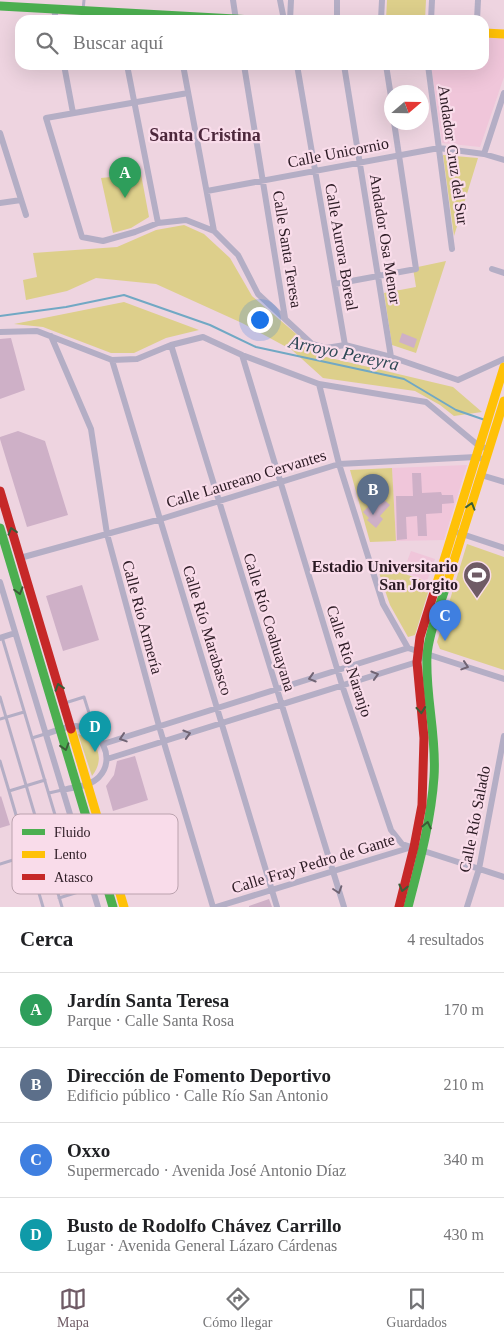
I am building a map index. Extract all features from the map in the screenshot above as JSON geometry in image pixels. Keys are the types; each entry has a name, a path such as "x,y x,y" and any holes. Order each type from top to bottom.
{"street":[{"path":"233,0 235,15"},
{"path":"280,0 283,15"},
{"path":"290,15 291,0"},
{"path":"337,0 337,15"},
{"path":"381,15 382,0"},
{"path":"431,15 432,0"},
{"path":"477,15 478,0"},
{"path":"4,4 83,10 112,15"},
{"path":"54,9 55,15"},
{"path":"489,33 504,34"},
{"path":"65,70 74,113"},
{"path":"128,70 158,223"},
{"path":"184,70 214,231"},
{"name":"Calle Santa Teresa","path":"245,70 285,318"},
{"name":"Calle Aurora Boreal","path":"298,70 345,346"},
{"name":"Andador Osa Menor","path":"345,70 391,357"},
{"path":"387,70 389,85"},
{"name":"Andador Cruz del Sur","path":"429,70 452,249"},
{"path":"188,93 46,118 82,237 103,241 158,223 186,220 214,231 238,255 258,294 312,344 326,348 345,346 391,357 458,380 504,359"},
{"path":"484,154 504,93"},
{"path":"335,284 416,269 395,130"},
{"path":"0,134 26,215"},
{"name":"Calle Unicornio","path":"206,191 439,148 484,154 504,160"},
{"path":"0,204 21,200"},
{"path":"492,269 504,273"},
{"path":"0,332 37,331 112,360 137,360 171,346 203,337 242,355 320,384 426,402 480,446 489,449"},
{"name":"Calle Río Armería","path":"51,336 91,429 107,534 163,742 215,907"},
{"name":"Calle Río Coahuayana","path":"171,346 344,907"},
{"name":"Calle Río Naranjo","path":"242,355 337,670 391,830 402,844 418,848"},
{"name":"Calle Río Marabasco","path":"112,360 277,907"},
{"path":"103,744 337,670 417,650 429,640 476,457 504,367"},
{"path":"320,384 338,464 383,604 417,650 426,670 435,758 431,805 399,907"},
{"path":"457,533 481,475 504,401"},
{"name":"Calle Laureano Cervantes","path":"20,558 161,519 338,464 476,457 486,460"},
{"path":"481,475 504,482"},
{"path":"0,491 97,814"},
{"path":"0,528 85,814"},
{"path":"457,533 504,548"},
{"path":"0,582 70,814"},
{"path":"1,637 14,633"},
{"path":"408,907 418,848 424,759 417,650"},
{"path":"417,650 504,679"},
{"path":"107,759 417,662"},
{"path":"46,734 71,727 84,728 96,735 105,749 107,759 99,778 88,784 63,790"},
{"name":"Calle Río Salado","path":"467,907 479,869 504,736"},
{"path":"418,848 504,877"},
{"name":"Calle Fray Pedro de Gante","path":"215,907 418,848"},
{"path":"94,894 98,907"},
{"path":"109,894 113,907"},
{"path":"120,894 124,907"}],"lane":[{"path":"83,10 84,0"},
{"path":"1,637 55,814"},
{"path":"0,697 34,814"},
{"path":"64,703 84,697 96,735"},
{"path":"0,719 24,712"},
{"path":"32,738 46,734"},
{"path":"0,761 16,814"},
{"path":"9,791 45,780"},
{"path":"49,793 63,790"},
{"path":"39,894 43,907"},
{"path":"58,894 62,907"},
{"path":"59,898 72,894"}],"shaded area":[{"path":"387,0 426,0 425,15 386,15"},
{"path":"489,37 504,37 504,77 480,147 442,143 432,70 489,70"},
{"path":"443,155 478,158 454,236"},
{"path":"141,174 149,217 131,228 113,233 101,178"},
{"path":"184,225 204,234 230,258 252,296 322,356 453,387 482,412 454,416 440,405 415,391 323,378 292,350 242,323 156,284 96,278 67,291 26,300 23,280 37,277 33,253 117,247 156,230"},
{"path":"446,261 416,353 392,345 384,293 416,287 413,268"},
{"path":"124,302 199,330 166,338 134,353 111,353 43,327 14,324"},
{"path":"467,465 444,540 396,541 392,468"},
{"path":"392,468 396,541 370,542 350,470"},
{"name":"Estadio Universitario San Jorgito","path":"467,544 504,557 504,670 440,649 437,642"},
{"path":"411,551 435,559 427,581 403,572"},
{"path":"376,564 431,583 415,635 408,637 390,605"},
{"path":"78,734 91,741 98,751 98,764 92,776"}],"building":[{"path":"402,333 417,339 414,348 399,342"},
{"path":"11,338 25,390 0,399 0,339"},
{"path":"18,431 45,441 68,515 27,527 0,439 0,437"},
{"path":"412,473 421,473 422,493 441,492 442,495 453,495 454,503 442,504 442,513 426,514 427,536 418,536 417,516 406,517 407,539 397,540 396,496 413,496"},
{"path":"381,497 390,505 380,516 383,519 376,528 367,520 369,518 363,512 369,506 371,508"},
{"path":"82,585 99,640 63,651 46,596"},
{"path":"135,756 148,800 113,811 106,786 114,775 117,761"},
{"path":"0,797 10,825 0,828"},
{"path":"269,899 272,907 249,907 249,906"}],"waterway":[{"name":"Arroyo Pereyra","path":"0,316 66,307 124,295 210,325 256,347 404,379 456,410 485,420"}],"traffic: fast":[{"path":"0,6 163,15"},
{"path":"0,528 85,814"},
{"path":"408,907 424,842 434,777 434,746 427,670 428,646 446,586"},
{"path":"109,894 113,907"}],"traffic: slow":[{"path":"489,33 504,34"},
{"path":"436,586 504,367"},
{"path":"446,586 504,401"},
{"path":"71,729 96,814"},
{"path":"120,894 124,907"}],"traffic: jam":[{"path":"0,491 71,729"},
{"path":"399,907 422,805 424,738 417,662 420,637 436,586"}],"place":[{"name":"Jardín Santa Teresa","path":"125,198"},
{"name":"Dirección de Fomento Deportivo","path":"373,515"},
{"name":"Estadio Universitario San Jorgito","path":"477,599"},
{"name":"Oxxo","path":"445,641"},
{"name":"Busto de Rodolfo Chávez Carrillo","path":"95,752"}],"district":[{"name":"Santa Cristina","path":"205,135"}]}
